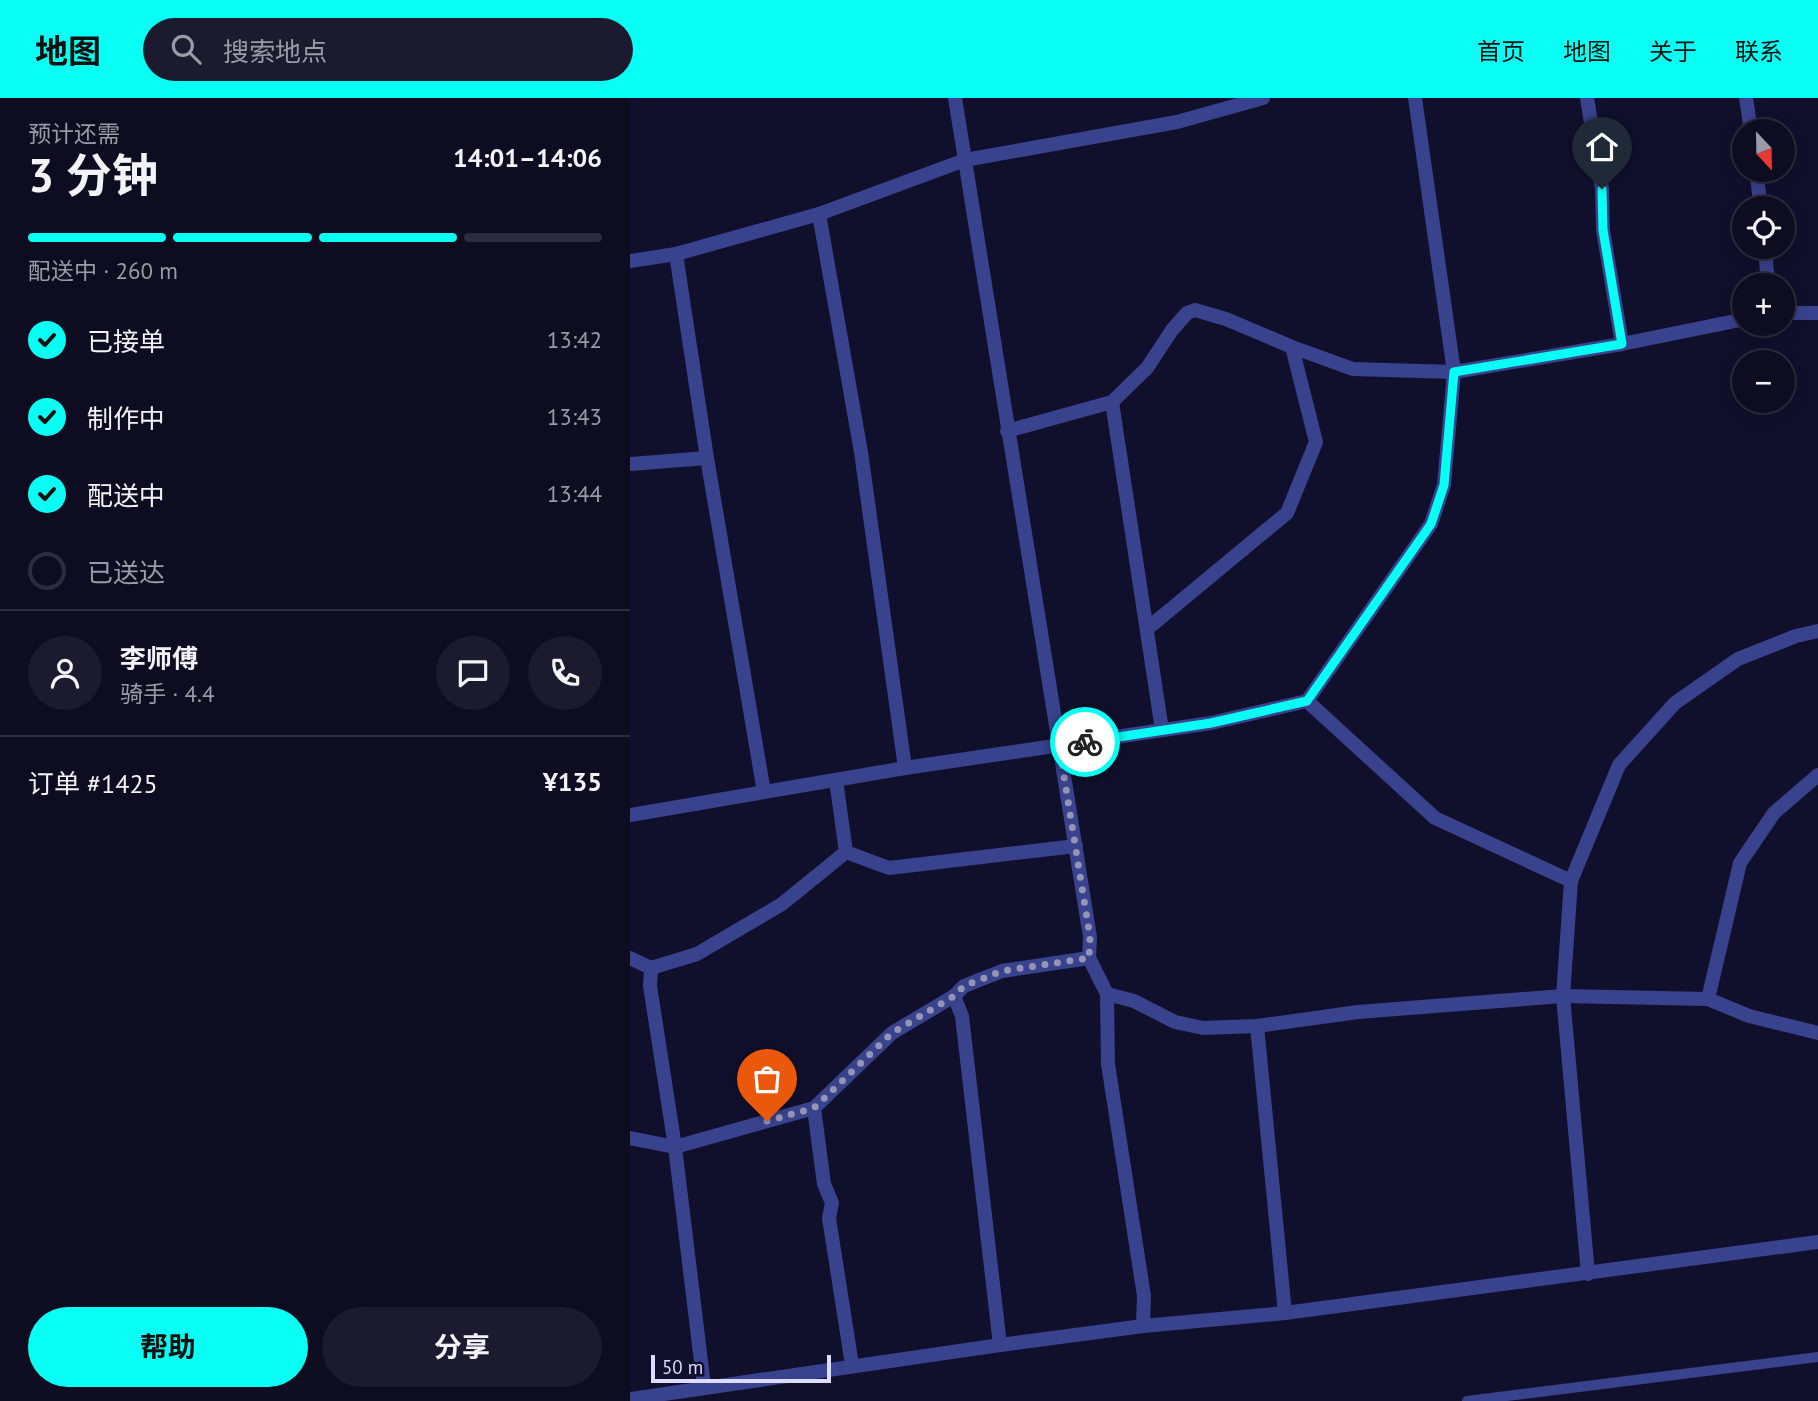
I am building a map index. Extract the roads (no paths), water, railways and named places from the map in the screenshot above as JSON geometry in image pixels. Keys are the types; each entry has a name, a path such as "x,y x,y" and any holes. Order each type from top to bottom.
{"street":[{"path":"956,98 1007,431 1076,846 1090,937 1089,958 1107,994 1108,1064 1144,1296 1143,1326"},
{"path":"630,261 676,254 819,214 965,160 1177,122 1263,98"},
{"path":"630,816 905,768 1211,723 1307,701 1431,524 1444,485 1454,372 1415,98"},
{"path":"1587,98 1602,189 1603,230 1622,344"},
{"path":"1746,98 1749,119"},
{"path":"819,214 861,452 905,768"},
{"path":"676,254 707,458 764,792"},
{"path":"1007,431 1112,402 1147,368 1172,330 1187,313 1195,310 1226,319 1353,369 1454,372 1622,344 1732,322"},
{"path":"1795,313 1818,313"},
{"path":"1147,629 1287,513 1315,442 1292,347"},
{"path":"1112,402 1162,730"},
{"path":"630,464 707,458"},
{"path":"1588,1274 1563,996 1571,881 1619,765 1675,703 1738,659 1796,636 1818,631"},
{"path":"1307,701 1435,818 1571,881"},
{"path":"1708,999 1740,863 1774,813 1818,775"},
{"path":"836,780 846,852"},
{"path":"846,852 889,868 1076,846"},
{"path":"630,958 651,968 697,954 782,904 846,852"},
{"path":"630,1138 674,1147 814,1108 892,1033 954,996 964,986 1002,971 1089,958"},
{"path":"651,968 650,986 674,1147 704,1386"},
{"path":"1107,994 1134,1001 1175,1022 1203,1028 1256,1026 1358,1012 1563,996 1708,999 1749,1016 1818,1033"},
{"path":"954,996 962,1016 1000,1345"},
{"path":"1256,1026 1285,1312"},
{"path":"814,1108 824,1184 832,1203 829,1218 852,1365"},
{"path":"630,1399 704,1386 1143,1326 1285,1312 1818,1242"}],"lane":[{"path":"1467,1401 1818,1357"}]}
